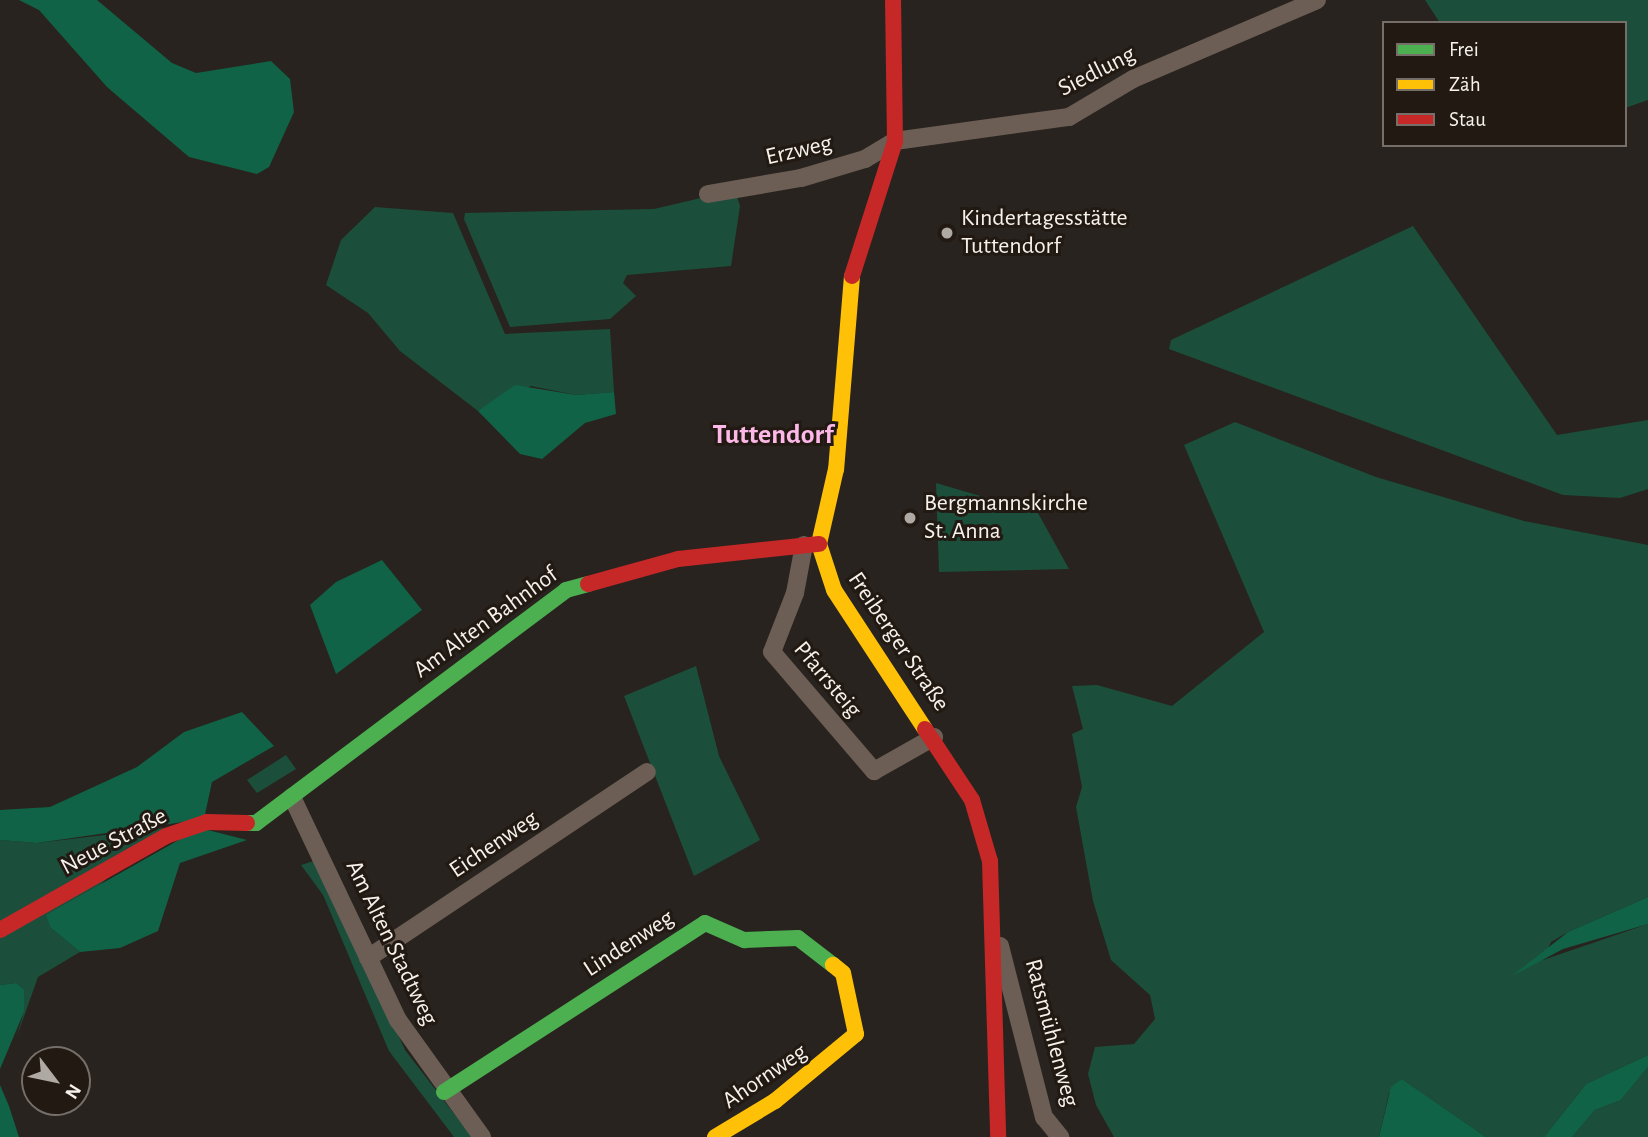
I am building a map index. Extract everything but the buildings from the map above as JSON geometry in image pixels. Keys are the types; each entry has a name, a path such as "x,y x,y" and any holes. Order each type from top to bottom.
{"street":[{"path":"811,545 836,469 853,270 895,141 893,0"},
{"name":"Siedlung","path":"895,141 1069,117 1133,79 1313,2"},
{"name":"Erzweg","path":"708,194 801,178 865,159 895,141"},
{"name":"Pfarrsteig","path":"811,545 772,653 874,771 934,737"},
{"name":"Freiberger Straße","path":"811,545 834,590 934,737 972,800 990,861 997,941 998,1137"},
{"name":"Am Alten Bahnhof","path":"292,797 566,590 678,559 811,545"},
{"name":"Eichenweg","path":"368,958 647,772"},
{"name":"Neue Straße","path":"0,930 166,836 207,822 256,823 292,797"},
{"name":"Am Alten Stadtweg","path":"292,797 398,1020 444,1092 482,1137"},
{"name":"Lindenweg","path":"444,1092 705,923 744,940 798,938 836,963 849,990 856,1034 839,1052"},
{"name":"Ratsmühlenweg","path":"997,941 1010,966 1044,1117 1060,1137"},
{"name":"Ahornweg","path":"715,1137 839,1052"}],"green space":[{"path":"19,0 97,0 172,63 196,73 271,61 290,79 294,112 269,167 257,174 189,157 107,87 39,10"},
{"path":"1425,0 1648,0 1648,100 1627,107 1627,21 1439,21"},
{"path":"735,190 740,206 731,266 627,275 623,283 636,296 610,319 510,327 464,219 465,213 654,209"},
{"path":"375,207 453,213 505,334 610,329 614,392 576,395 531,386 478,411 400,351 368,313 326,285 341,240"},
{"path":"1413,226 1557,435 1648,420 1648,489 1620,498 1563,495 1169,349 1171,340"},
{"path":"515,385 576,395 614,392 616,414 585,423 542,459 520,454 478,411"},
{"path":"1235,422 1376,477 1524,521 1648,545 1648,897 1551,942 1543,960 1648,924 1648,1055 1586,1084 1544,1137 1486,1137 1402,1079 1389,1093 1379,1137 1114,1137 1096,1105 1088,1074 1095,1047 1134,1044 1155,1019 1150,995 1111,960 1093,901 1076,807 1082,787 1072,734 1083,729 1072,686 1097,685 1172,706 1264,632 1184,445"},
{"path":"936,483 1038,513 1069,569 939,572"},
{"path":"382,560 422,610 336,674 310,605 336,582"},
{"path":"696,666 719,756 760,840 694,876 624,696"},
{"path":"242,712 274,746 212,782 204,819 37,843 0,840 0,810 50,807 137,767 184,732"},
{"path":"286,755 296,769 257,793 247,780"},
{"path":"164,828 51,928 80,952 38,977 16,1039 24,1012 16,983 0,985 0,840 37,843"},
{"path":"200,828 247,840 180,863 158,931 120,948 80,952 51,928 46,915"},
{"path":"317,860 405,1050 472,1137 454,1137 389,1051 323,895 301,865"},
{"path":"1648,897 1648,924 1563,949 1512,976 1568,932"},
{"path":"16,983 24,990 24,1012 0,1069 0,985"},
{"path":"1648,1055 1648,1067 1621,1100 1595,1110 1572,1137 1544,1137 1586,1084"},
{"path":"1648,1067 1648,1137 1572,1137 1595,1110 1621,1100"},
{"path":"1402,1079 1486,1137 1379,1137 1391,1087"},
{"path":"0,1085 9,1106 19,1137 0,1137"}],"traffic: fast":[{"path":"247,823 256,823 566,590 588,584"},
{"path":"444,1092 705,923 744,940 798,938 833,965"}],"traffic: slow":[{"path":"852,276 836,469 819,544 834,590 925,729"},
{"path":"715,1137 775,1101 856,1034 843,973 833,965"}],"traffic: jam":[{"path":"852,276 895,141 893,0"},
{"path":"588,584 678,559 819,544"},
{"path":"925,729 972,800 990,861 998,1137"},
{"path":"0,930 166,836 207,822 247,823"}],"place":[{"name":"Kindertagesstätte Tuttendorf","path":"947,233"},
{"name":"Bergmannskirche St. Anna","path":"910,518"}],"district":[{"name":"Tuttendorf","path":"773,435"}]}
